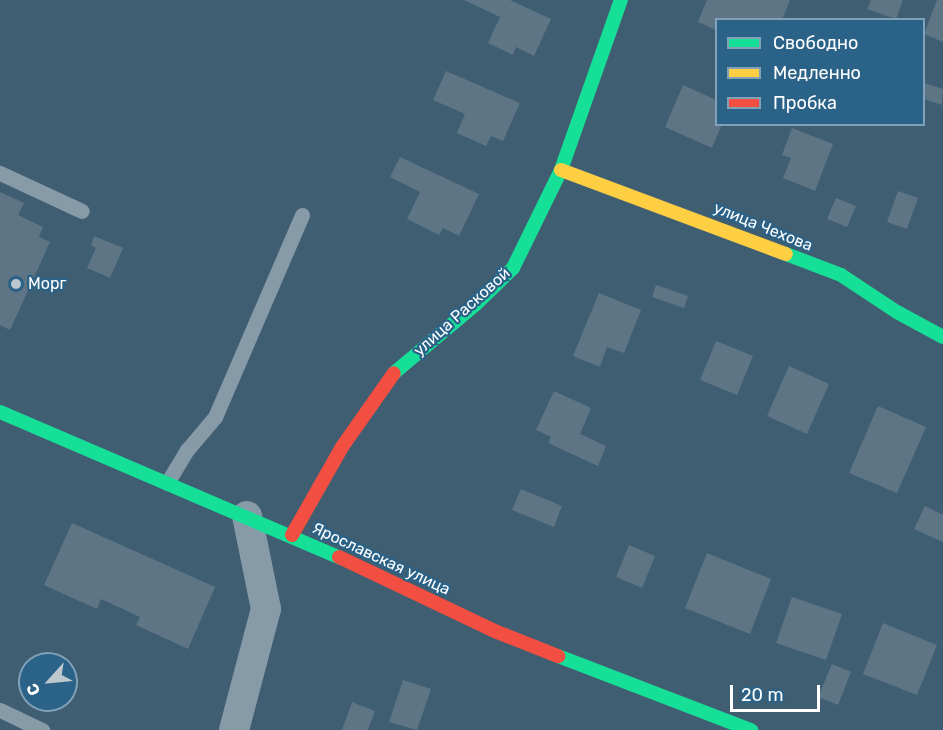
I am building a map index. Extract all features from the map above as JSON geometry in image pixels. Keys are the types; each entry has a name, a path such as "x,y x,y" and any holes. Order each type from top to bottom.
{"street":[{"name":"улица Расковой","path":"292,535 342,447 389,377 476,304 513,268 561,170 621,0"},
{"name":"улица Чехова","path":"561,170 689,216 841,276 897,312 943,337"},
{"name":"Ярославская улица","path":"0,412 292,535 497,632 751,730"},
{"path":"234,730 266,609 247,516"}],"lane":[{"path":"0,173 82,211"},
{"path":"167,483 187,450 215,417 302,215"},
{"path":"0,710 42,730"}],"building":[{"path":"464,0 510,0 551,19 534,56 516,47 513,55 488,43 500,17"},
{"path":"707,0 790,0 783,18 715,18 715,30 698,22"},
{"path":"871,0 903,0 896,18 867,9"},
{"path":"937,0 943,0 943,42 925,34"},
{"path":"446,71 520,103 503,141 491,136 486,146 457,133 465,114 433,100"},
{"path":"925,83 943,89 942,105 925,99"},
{"path":"683,85 715,100 715,126 721,126 712,148 665,127"},
{"path":"792,128 833,144 815,191 783,178 791,158 782,155"},
{"path":"400,157 479,194 459,236 443,228 439,235 407,219 420,192 390,177"},
{"path":"898,191 918,198 907,229 887,222"},
{"name":"Морг","path":"0,192 24,203 18,215 43,227 39,237 50,242 10,330 0,325"},
{"path":"836,198 856,206 847,227 827,219"},
{"path":"94,236 123,248 110,278 87,268 96,248 91,245"},
{"path":"656,285 688,296 684,308 652,297"},
{"path":"599,293 641,310 624,353 607,347 600,367 573,356"},
{"path":"716,341 753,356 737,395 700,380"},
{"path":"789,366 829,384 807,434 767,416"},
{"path":"554,391 591,408 580,434 606,446 598,466 548,443 551,437 536,430"},
{"path":"878,406 926,427 897,493 849,473"},
{"path":"521,489 562,506 554,527 512,510"},
{"path":"925,506 943,515 943,542 914,529"},
{"path":"72,523 215,587 188,649 136,625 140,617 101,599 97,609 44,585"},
{"path":"629,545 655,556 642,588 616,577"},
{"path":"707,553 771,579 750,634 685,608"},
{"path":"792,597 842,614 826,660 776,643"},
{"path":"883,623 937,645 917,695 863,674"},
{"path":"832,664 851,672 838,705 818,697"},
{"path":"403,680 431,689 417,730 389,722"},
{"path":"352,702 375,711 368,730 342,730"}],"traffic: fast":[{"path":"394,373 476,304 513,268 561,170 621,0"},
{"path":"786,254 841,275 897,312 943,337"},
{"path":"0,412 339,557"},
{"path":"558,656 751,730"}],"traffic: slow":[{"path":"561,170 786,254"}],"traffic: jam":[{"path":"292,535 342,447 394,373"},
{"path":"339,557 497,632 558,656"}],"place":[{"name":"Морг","path":"16,284"}]}
